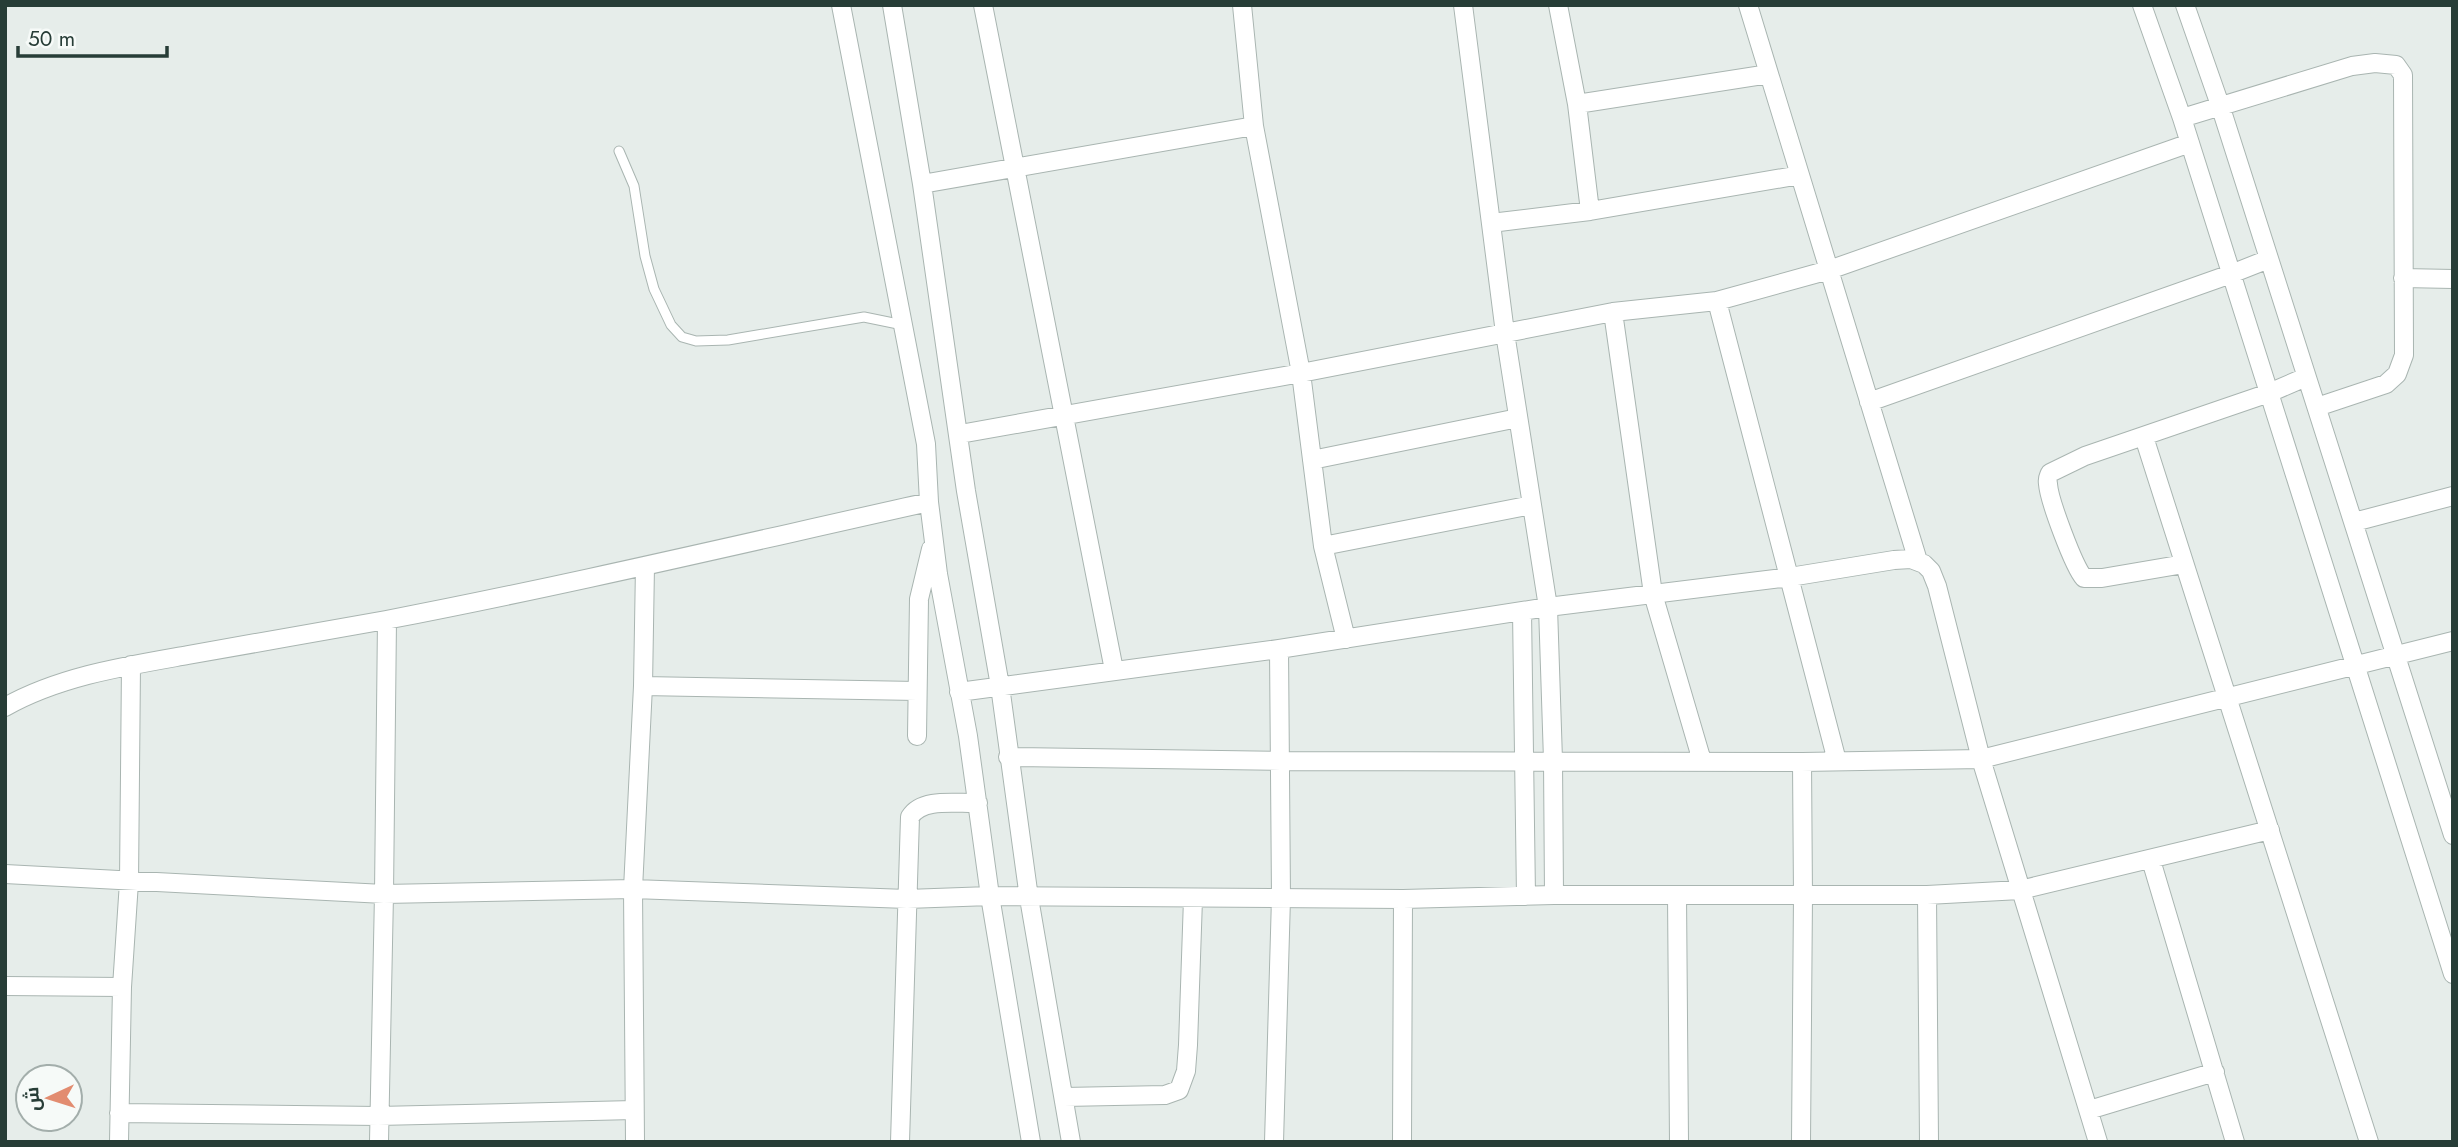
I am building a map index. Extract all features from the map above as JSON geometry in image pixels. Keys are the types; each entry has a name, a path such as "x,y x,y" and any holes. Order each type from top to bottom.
{"street":[{"path":"841,5 926,444 934,539 1031,1142"},
{"path":"892,5 922,184 966,491 1000,686 1029,898 1071,1142"},
{"path":"983,5 1114,670"},
{"path":"1242,5 1254,126 1301,373 1323,546 1346,639"},
{"path":"1463,5 1505,333 1548,607 1554,895"},
{"path":"1558,5 1577,104 1590,211"},
{"path":"1748,5 1918,561"},
{"path":"2142,5 2182,118 2354,665 2447,939 2453,974"},
{"path":"2185,5 2220,105 2395,654 2445,783 2453,835"},
{"path":"2182,118 2352,66 2375,63 2396,65 2403,75 2404,355 2398,374 2386,384 2317,407"},
{"path":"1577,104 1769,74"},
{"path":"922,184 1254,126"},
{"path":"960,435 1301,373 1613,312 1717,301 1829,270 2190,143"},
{"path":"1491,223 1590,211 1800,175"},
{"path":"1869,402 2269,259"},
{"path":"2403,278 2453,279"},
{"path":"1717,301 1837,761"},
{"path":"1613,312 1653,594 1702,761"},
{"path":"2184,564 2102,578 2084,578 2071,554 2048,478 2055,469 2085,456 2269,393 2306,377"},
{"path":"1312,460 1518,418"},
{"path":"2144,437 2369,1142"},
{"path":"2354,522 2453,496"},
{"path":"5,707 23,697 61,683 131,665 387,620 645,566 929,502"},
{"path":"1323,546 1532,505"},
{"path":"917,736 919,599 934,539"},
{"path":"959,692 1279,649 1548,607 1790,577 1894,560 1918,561 1931,571 1937,586 1981,759 2098,1142"},
{"path":"635,1142 633,889 643,686 645,566"},
{"path":"1522,611 1526,896"},
{"path":"379,1142 387,620"},
{"path":"1008,757 1281,761 1802,762 1981,759 2453,641"},
{"path":"1274,1142 1281,898 1279,649"},
{"path":"118,1142 122,987 129,882 131,665"},
{"path":"643,686 917,691"},
{"path":"1801,1142 1802,762"},
{"path":"900,1142 908,823 913,811 924,805 978,803"},
{"path":"5,874 384,894 633,889 907,899 990,896 1403,899 1554,895 1927,895 2020,890 2270,830"},
{"path":"2151,860 2235,1142"},
{"path":"1677,895 1679,1142"},
{"path":"1927,895 1929,1142"},
{"path":"1064,1097 1165,1096 1179,1090 1185,1071 1188,1045 1193,899"},
{"path":"1402,1142 1403,899"},
{"path":"5,986 122,987"},
{"path":"2089,1110 2215,1072"},
{"path":"119,1113 379,1116 634,1110"}],"lane":[{"path":"620,151 634,186 645,256 654,289 671,325 681,337 696,341 728,340 864,317 903,325"}]}
